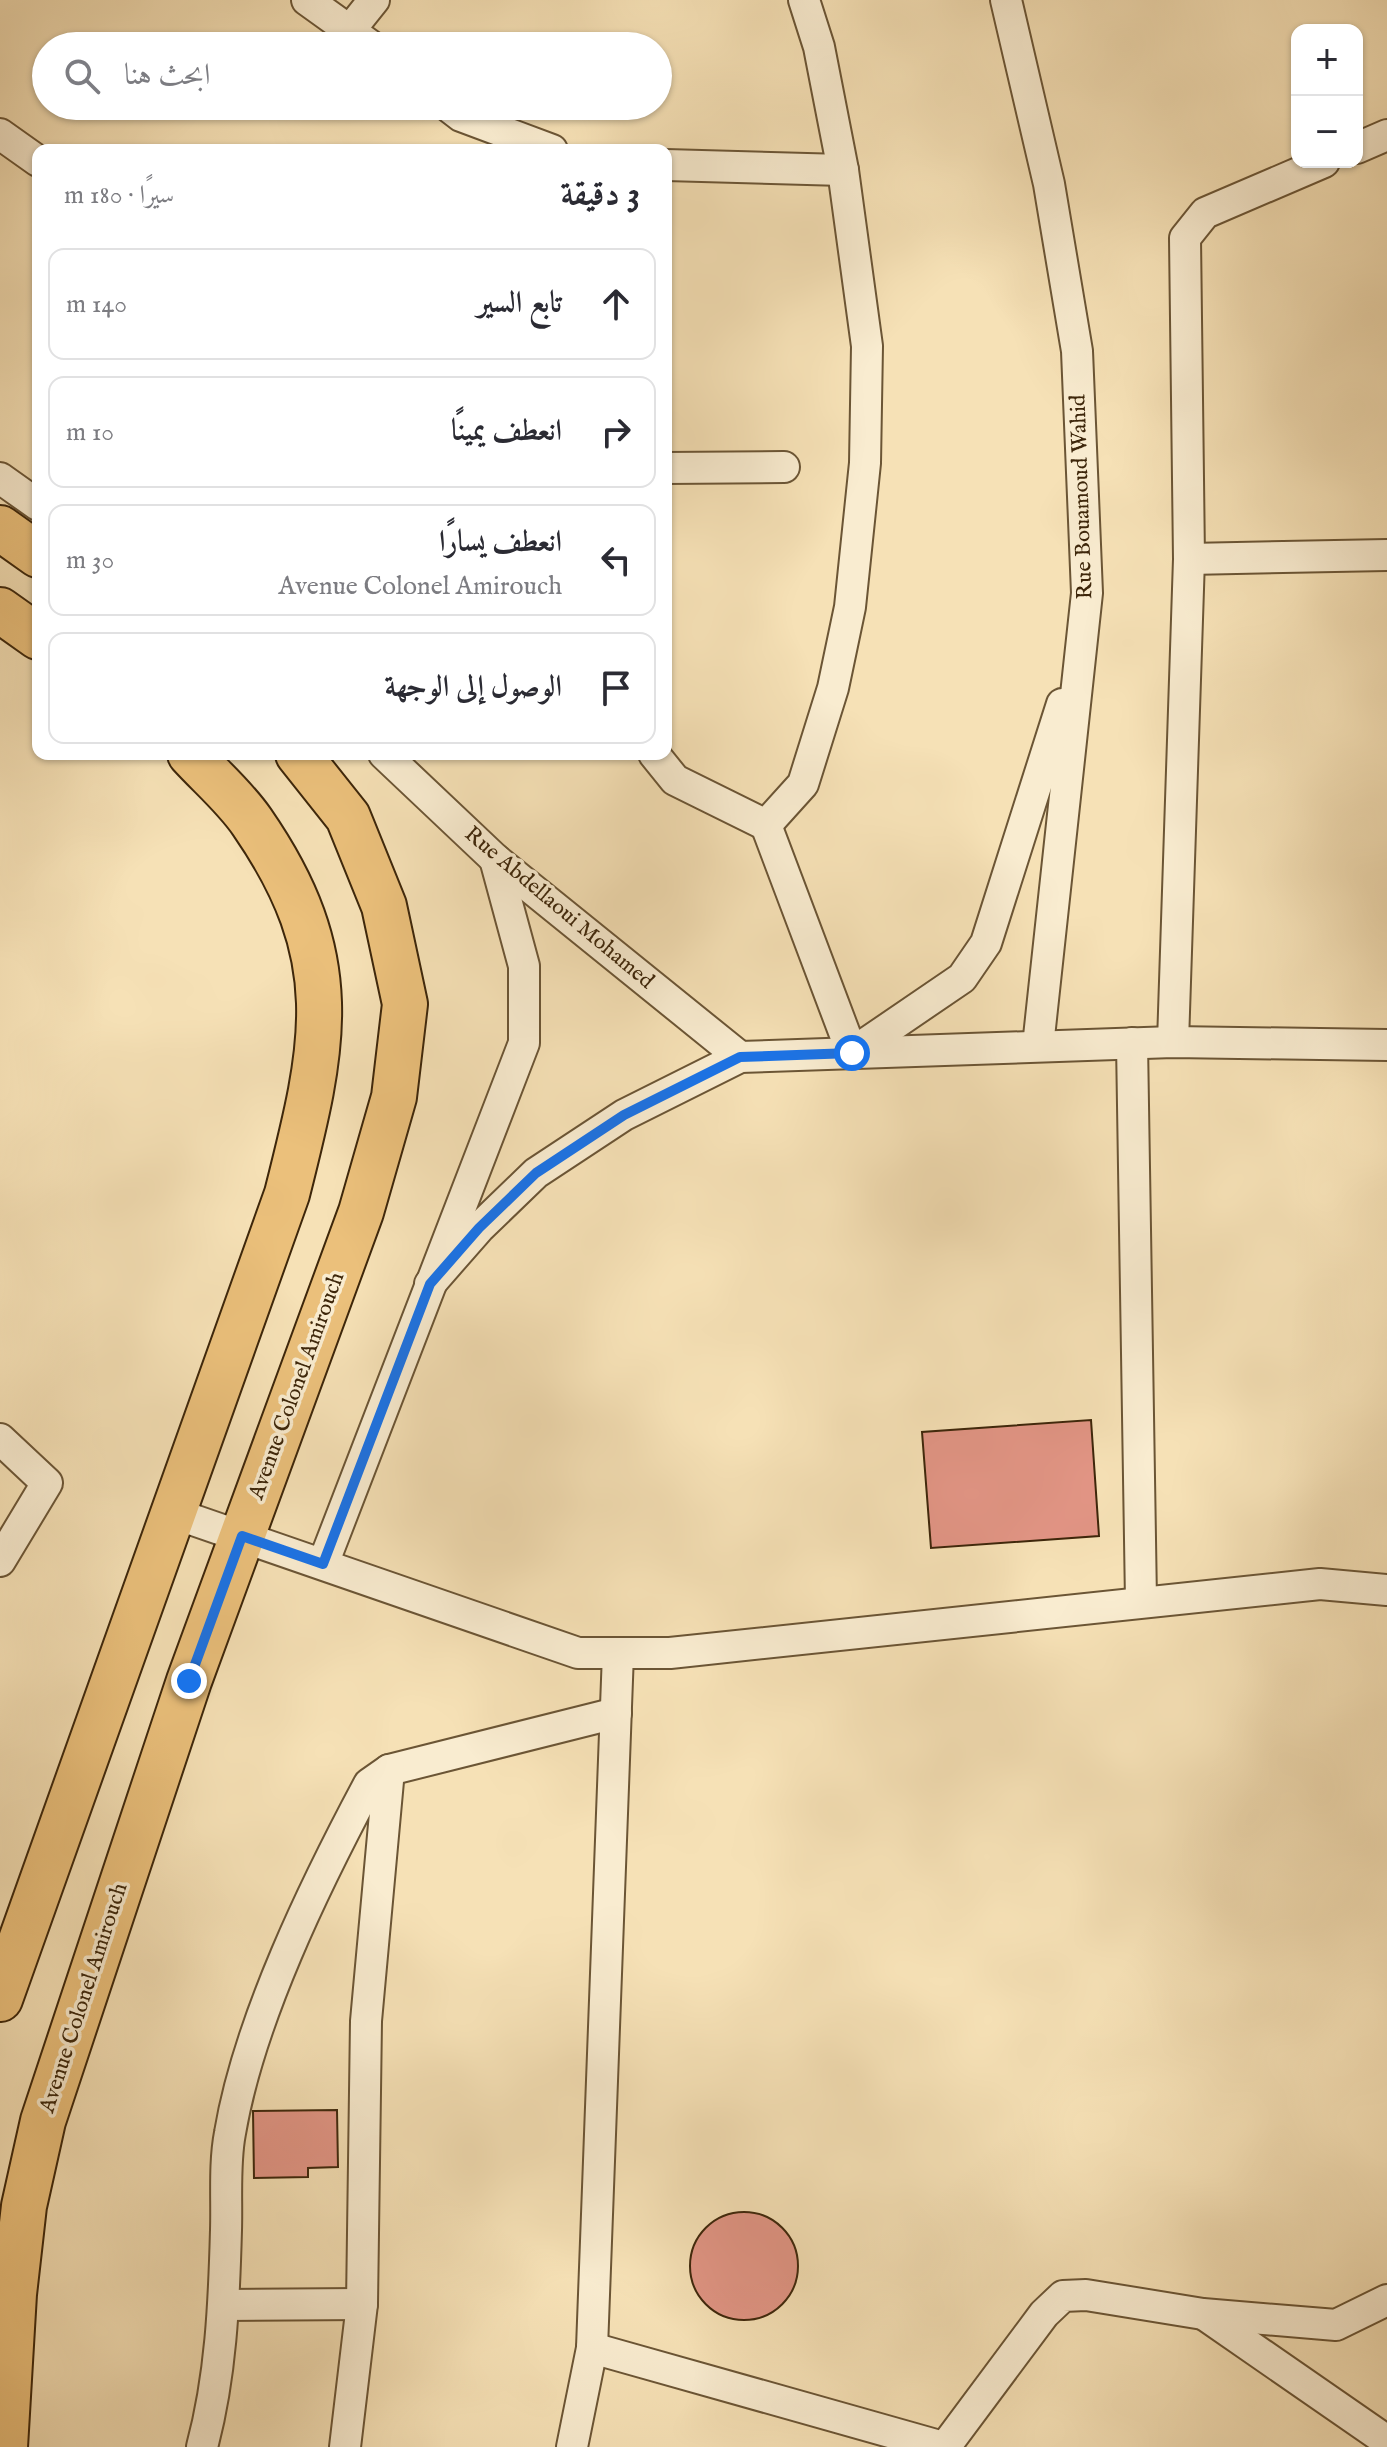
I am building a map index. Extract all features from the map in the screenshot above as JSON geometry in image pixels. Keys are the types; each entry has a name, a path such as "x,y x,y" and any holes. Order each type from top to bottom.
{"main road":[{"path":"0,528 32,551"},
{"path":"0,610 32,633"},
{"path":"0,1999 176,1514 287,1194 315,1085 321,1002 311,934 285,875 251,819 196,760"},
{"name":"Avenue Colonel Amirouch","path":"5,2447 15,2280 24,2206 43,2121 189,1681 361,1212 394,1097 405,1004 384,906 348,817 303,760"}],"street":[{"path":"307,0 352,32"},
{"path":"363,32 374,0"},
{"path":"766,825 803,784 833,688 850,607 865,463 867,346 843,170 819,47 804,0"},
{"name":"Rue Bouamoud Wahid","path":"1006,0 1049,184 1077,351 1087,593 1038,1046"},
{"path":"472,120 536,144"},
{"path":"0,134 32,157"},
{"path":"1363,145 1387,135"},
{"path":"672,165 843,170"},
{"path":"1173,1042 1189,559 1185,238 1205,213 1310,168"},
{"path":"672,468 784,467"},
{"path":"0,478 32,501"},
{"path":"1189,559 1387,555"},
{"path":"852,1053 962,978 986,943 1082,642"},
{"name":"Rue Abdellaoui Mohamed","path":"390,760 495,859 740,1057"},
{"path":"659,760 675,780 766,825 852,1053"},
{"path":"323,1564 524,1043 524,966 495,859"},
{"path":"430,1284 479,1228 536,1173 624,1115 740,1057 1173,1042 1387,1045"},
{"path":"1132,1043 1141,1601"},
{"path":"0,1439 47,1483 0,1561"},
{"path":"176,1514 578,1653 670,1653 1320,1584 1387,1590"},
{"path":"572,2447 592,2348 618,1653"},
{"path":"202,2447 215,2400 224,2305 229,2136 237,2098 279,1972 369,1784 389,1770 616,1713"},
{"path":"345,2447 362,2304 366,2021 389,1770"},
{"path":"592,2348 944,2447 1044,2314 1063,2296 1086,2295 1203,2314 1336,2325 1387,2300"},
{"path":"224,2305 362,2304"},
{"path":"1203,2314 1387,2441"}],"building":[{"path":"1091,1420 1099,1536 931,1548 922,1432"},
{"path":"337,2110 338,2167 308,2168 308,2177 254,2178 253,2111"},
{"path":"744,2212 765,2216 782,2228 794,2245 798,2266 794,2287 782,2304 765,2316 744,2320 723,2316 706,2304 694,2287 690,2266 694,2245 706,2228 723,2216"}],"route":[{"path":"189,1681 242,1536 323,1564 430,1284 479,1228 536,1173 624,1115 740,1057 852,1053"}]}
